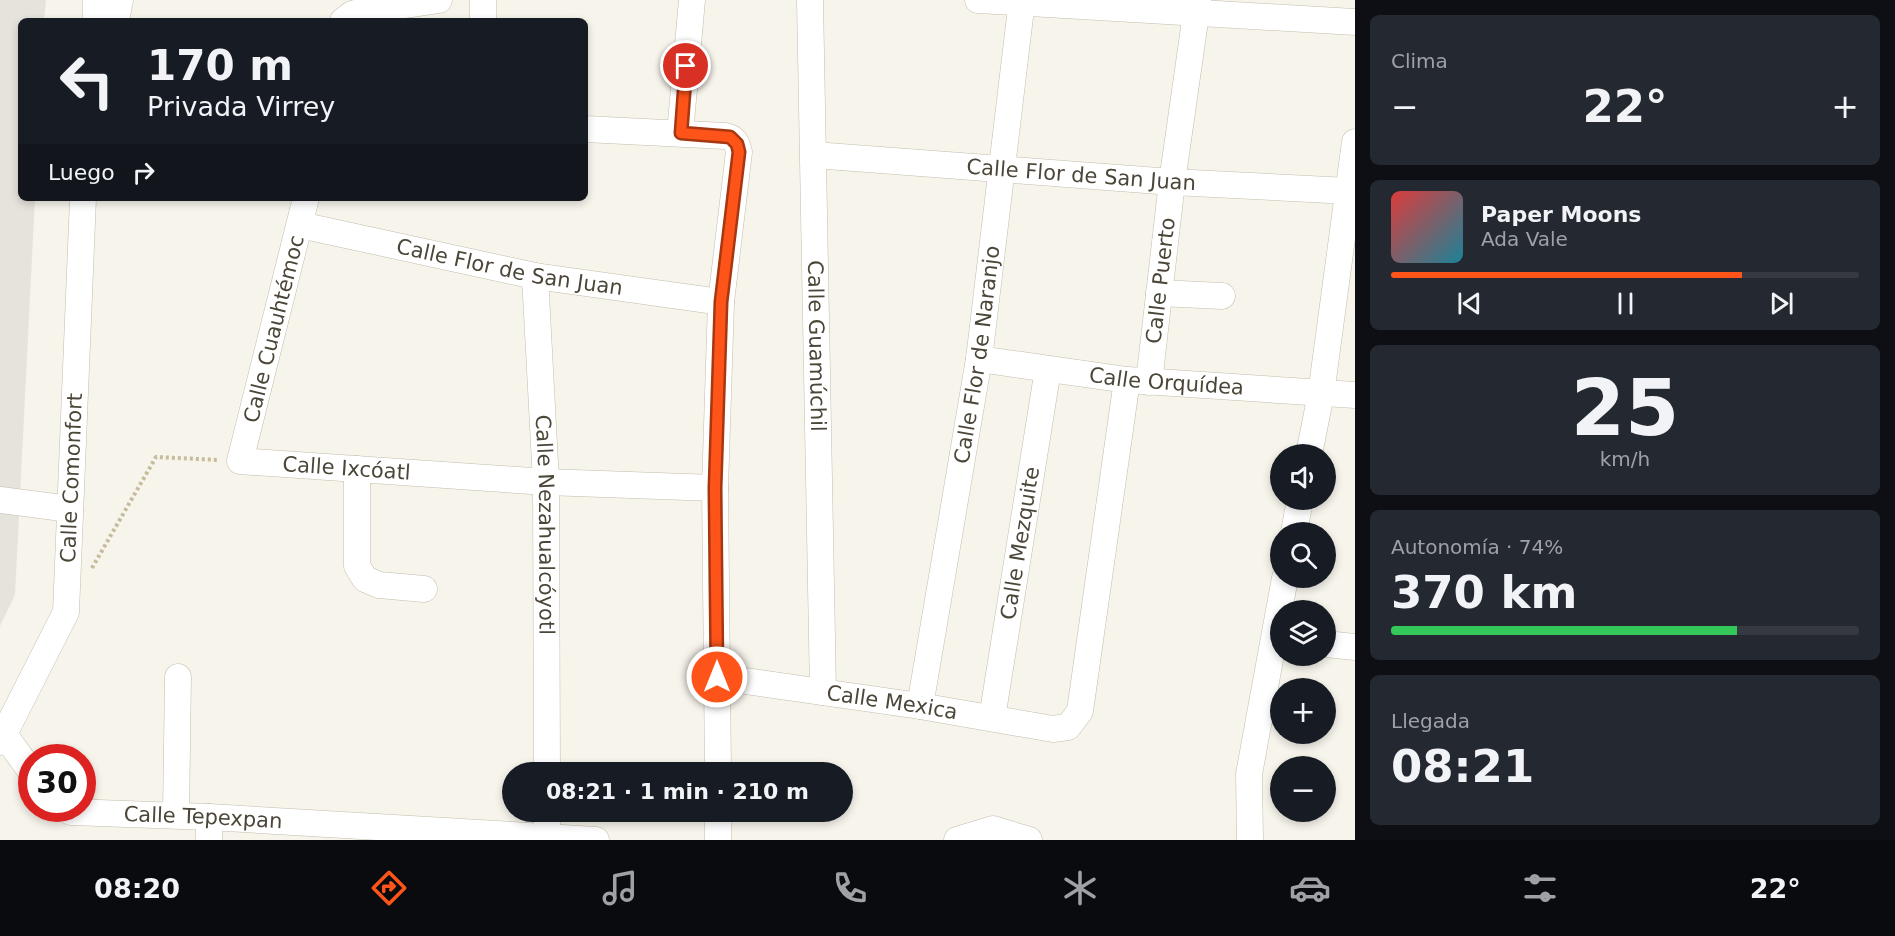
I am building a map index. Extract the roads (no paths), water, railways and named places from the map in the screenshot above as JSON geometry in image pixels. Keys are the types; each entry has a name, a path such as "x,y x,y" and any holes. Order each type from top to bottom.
{"street":[{"path":"96,0 96,18"},
{"path":"117,18 120,0"},
{"path":"346,18 358,12 439,0"},
{"path":"483,0 483,18"},
{"path":"681,133 692,0"},
{"name":"Calle Guamúchil","path":"810,0 823,692"},
{"path":"978,0 1197,6 1355,22"},
{"name":"Calle Flor de Naranjo","path":"920,706 979,359 1022,2"},
{"name":"Calle Puerto","path":"1068,727 1080,711 1138,381 1159,293 1197,6"},
{"path":"588,129 725,136 735,139 739,152 721,302 715,488 718,762"},
{"path":"1311,444 1321,394 1355,142"},
{"name":"Calle Flor de San Juan","path":"814,155 1172,182 1349,191"},
{"name":"Calle Comonfort","path":"2,738 66,612 83,201"},
{"name":"Calle Cuauhtémoc","path":"240,460 305,201"},
{"name":"Calle Flor de San Juan","path":"300,225 535,276 721,302"},
{"name":"Calle Nezahualcóyotl","path":"535,276 546,482 547,762"},
{"path":"1159,293 1222,296"},
{"name":"Calle Orquídea","path":"979,359 1138,381 1355,395"},
{"name":"Calle Mezquite","path":"992,718 1048,369"},
{"name":"Calle Ixcóatl","path":"240,460 546,482 715,488"},
{"path":"357,469 357,566 365,579 379,585 424,589"},
{"path":"0,501 70,509"},
{"path":"1336,645 1355,647"},
{"path":"1250,840 1249,774 1271,666"},
{"path":"176,815 178,677"},
{"name":"Calle Mexica","path":"717,677 920,706 1053,729 1068,727"},
{"path":"2,738 18,757"},
{"name":"Calle Tepexpan","path":"96,813 176,815 209,828 596,840"},
{"path":"547,822 547,838"},
{"path":"718,822 718,840"},
{"path":"957,840 993,830 1029,840"}]}
